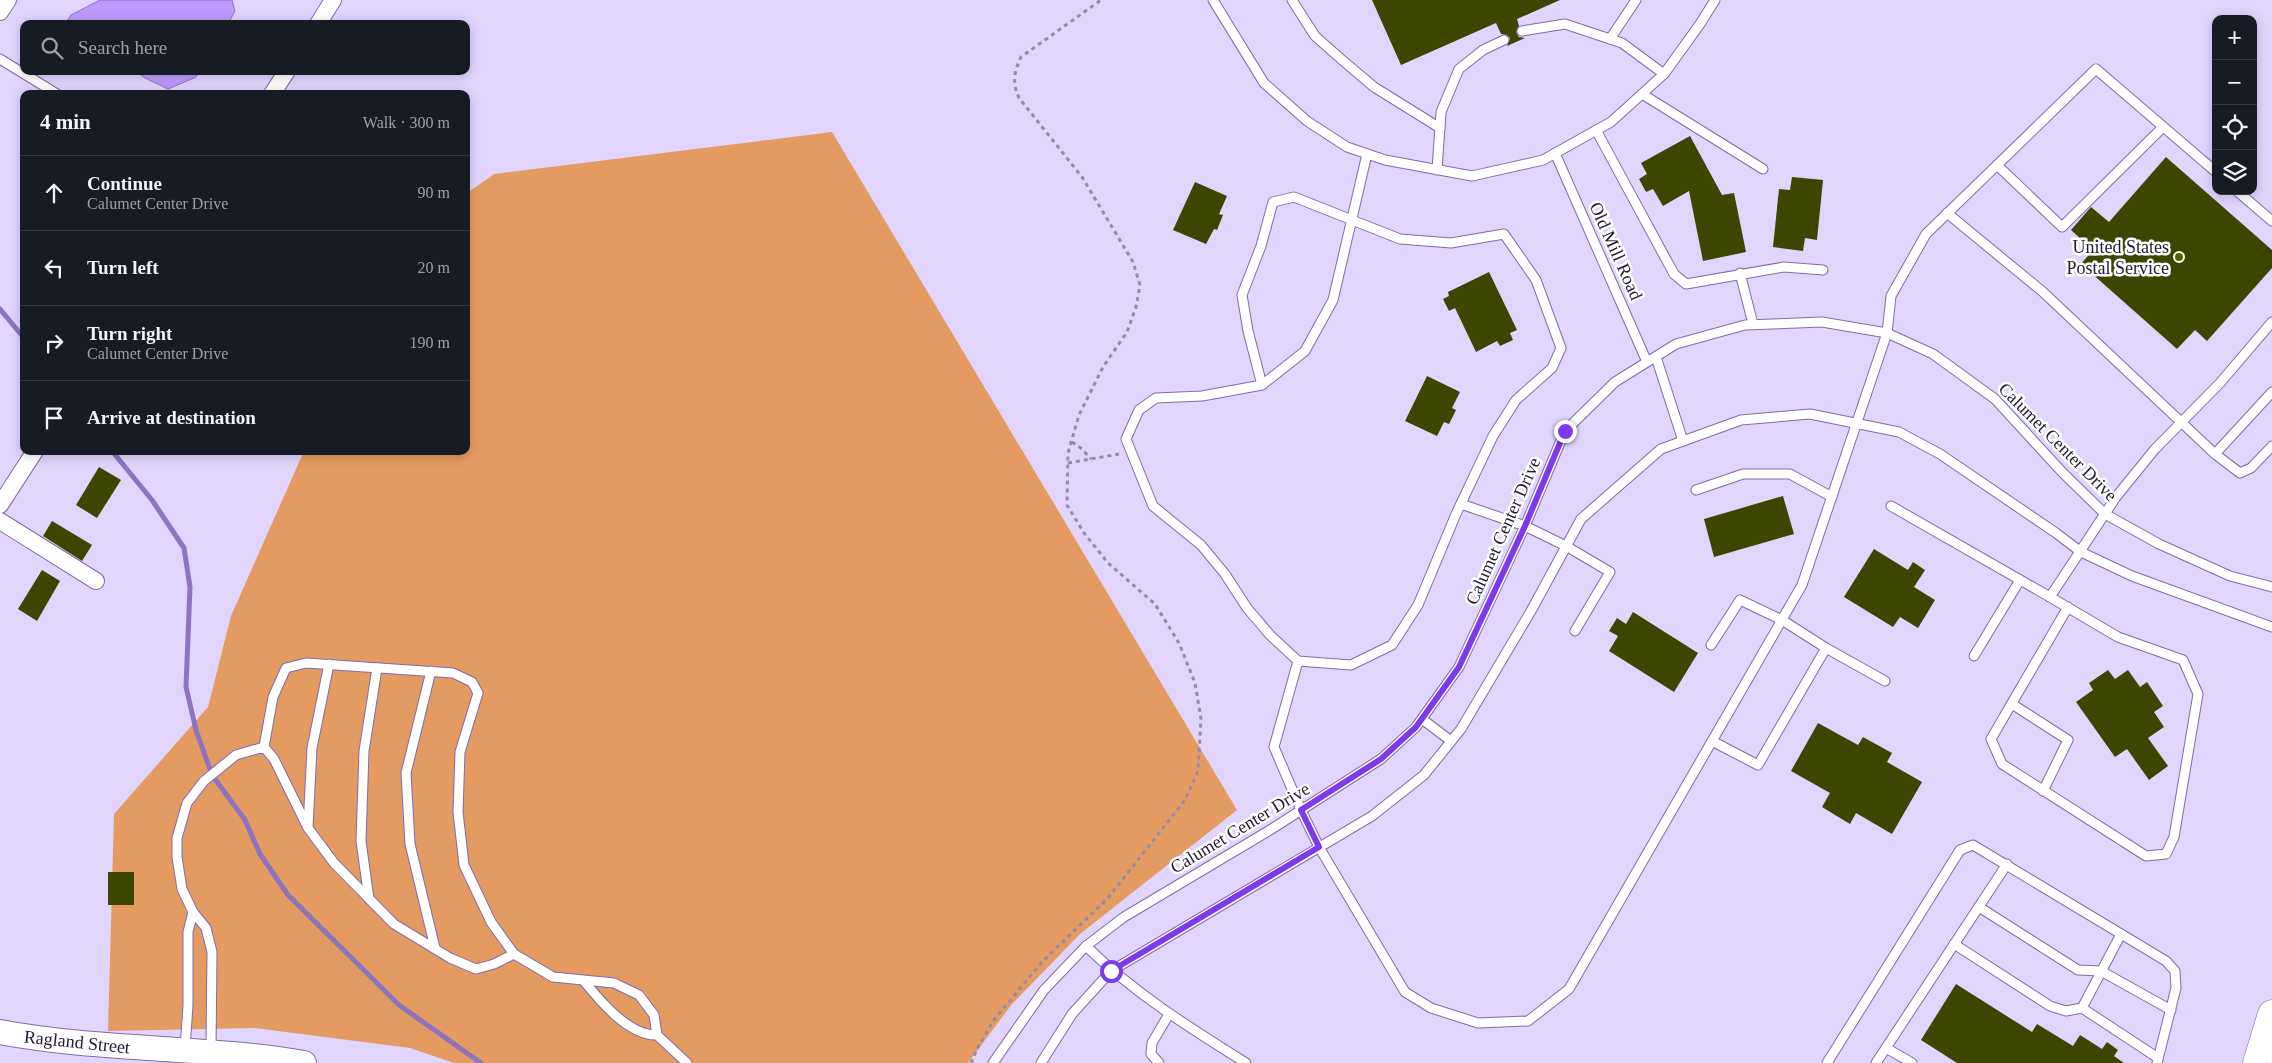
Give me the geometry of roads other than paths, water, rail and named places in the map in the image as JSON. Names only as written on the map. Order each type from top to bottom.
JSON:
[{"type":"highway","points":[[2257,1063],[2272,1014]]},
{"type":"street","points":[[0,12],[8,0]]},
{"type":"street","points":[[321,20],[334,0]]},
{"type":"street","points":[[275,90],[284,75]]},
{"type":"street","points":[[0,504],[32,455]]},
{"type":"street","points":[[0,521],[96,580]]},
{"type":"street","name":"Ragland Street","points":[[0,1032],[45,1040],[184,1052],[257,1055],[304,1063]]},
{"type":"lane","points":[[1213,0],[1264,83],[1306,121],[1348,147],[1385,160],[1472,176],[1543,160],[1611,122],[1664,74],[1715,0]]},
{"type":"lane","points":[[1292,0],[1315,36],[1341,59],[1374,87],[1440,128]]},
{"type":"lane","points":[[1610,39],[1636,0]]},
{"type":"lane","points":[[1522,31],[1565,24],[1622,43],[1664,74]]},
{"type":"lane","points":[[1437,170],[1441,112],[1460,69],[1483,50],[1504,40]]},
{"type":"lane","points":[[0,59],[20,71]]},
{"type":"lane","points":[[1298,661],[1274,747],[1319,847],[1405,992],[1431,1008],[1478,1024],[1528,1021],[1569,988],[1802,585],[1887,333],[1891,296],[1926,234],[2096,69],[2212,169]]},
{"type":"lane","points":[[27,75],[51,90]]},
{"type":"lane","points":[[1642,94],[1763,169]]},
{"type":"lane","points":[[1997,165],[2062,227],[2163,127]]},
{"type":"lane","points":[[1596,130],[1674,274],[1686,284],[1740,273],[1784,267],[1823,270]]},
{"type":"lane","name":"Old Mill Road","points":[[1555,153],[1647,362]]},
{"type":"lane","points":[[1262,385],[1248,332],[1242,295],[1261,246],[1273,202],[1294,197],[1352,218],[1400,239],[1452,243],[1504,234],[1536,280],[1560,348],[1552,368],[1516,400],[1493,436],[1461,504],[1418,605],[1392,645],[1351,665],[1298,661],[1270,635],[1252,615],[1225,574],[1201,545],[1153,506],[1126,439],[1139,410],[1156,398],[1202,396],[1262,385],[1305,351],[1333,300],[1352,218],[1367,154]]},
{"type":"lane","points":[[2242,195],[2272,221]]},
{"type":"lane","points":[[1948,213],[2043,292],[2180,422],[2215,454],[2240,473],[2252,468],[2272,446]]},
{"type":"lane","points":[[1740,273],[1753,324]]},
{"type":"lane","name":"Calumet Center Drive","points":[[993,1063],[1044,990],[1086,946],[1124,918],[1381,759],[1416,727],[1459,667],[1525,526],[1565,431],[1615,382],[1676,344],[1753,324],[1822,322],[1887,333],[1933,354],[1995,399],[2062,472],[2105,514],[2158,544],[2230,576],[2272,587]]},
{"type":"lane","points":[[2050,597],[2105,514],[2155,449],[2220,382],[2272,322]]},
{"type":"lane","points":[[1656,357],[1683,441]]},
{"type":"lane","points":[[2215,454],[2272,392]]},
{"type":"lane","points":[[1041,1063],[1072,1014],[1111,971],[1372,816],[1424,775],[1461,729],[1581,519],[1661,449],[1741,420],[1810,414],[1900,432],[1940,454],[2081,552],[2132,576],[2272,628]]},
{"type":"lane","points":[[1696,490],[1743,474],[1790,474],[1832,497]]},
{"type":"lane","points":[[1461,504],[1525,526],[1566,546],[1610,572],[1575,631]]},
{"type":"lane","points":[[1891,506],[2068,607],[2118,637],[2183,660],[2198,694],[2174,837],[2166,854],[2146,856],[2043,791],[2002,764],[1991,739],[2068,607]]},
{"type":"lane","points":[[1974,656],[2020,580]]},
{"type":"lane","points":[[1710,645],[1740,600],[1782,620],[1885,682]]},
{"type":"lane","points":[[1712,741],[1758,765],[1826,648]]},
{"type":"lane","points":[[264,747],[273,697],[286,668],[306,663],[430,671],[453,673],[472,682],[478,693],[460,752],[458,812],[464,865],[491,922],[514,954],[553,977],[614,982],[639,995],[654,1015],[657,1035],[687,1063]]},
{"type":"lane","points":[[308,828],[312,748],[330,664]]},
{"type":"lane","points":[[369,900],[361,841],[364,751],[377,668]]},
{"type":"lane","points":[[430,671],[406,773],[410,844],[435,948]]},
{"type":"lane","points":[[2012,704],[2068,740],[2043,791]]},
{"type":"lane","points":[[1422,719],[1450,742]]},
{"type":"lane","points":[[264,747],[274,759],[308,828],[334,863],[394,924],[476,969],[494,964],[514,954]]},
{"type":"lane","points":[[211,1053],[212,952],[206,928],[193,912],[182,889],[177,857],[177,838],[187,803],[204,780],[236,755],[264,747]]},
{"type":"lane","points":[[1827,1063],[1960,850],[1973,845],[2166,961],[2175,971],[2176,988],[2157,1060],[2082,1008],[2066,1011],[2050,1006],[1954,944]]},
{"type":"lane","points":[[1876,1063],[2007,864]]},
{"type":"lane","points":[[1979,908],[2078,970],[2101,971],[2171,1010]]},
{"type":"lane","points":[[184,1052],[188,1005],[188,932],[193,912]]},
{"type":"lane","points":[[2082,1008],[2121,934]]},
{"type":"lane","points":[[1086,946],[1111,971],[1169,1014],[1246,1063]]},
{"type":"lane","points":[[584,981],[600,1001],[634,1029],[648,1035],[657,1035]]},
{"type":"lane","points":[[1159,1063],[1151,1054],[1152,1043],[1169,1014]]},
{"type":"lane","points":[[1886,1048],[1912,1063]]},
{"type":"waterway","points":[[0,309],[20,333]]},
{"type":"waterway","points":[[115,455],[152,500],[184,548],[190,587],[186,687],[196,730],[212,775],[245,820],[260,854],[288,895],[399,1005],[481,1063]]},
{"type":"place","name":"United States Postal Service","points":[[2179,257]]}]
